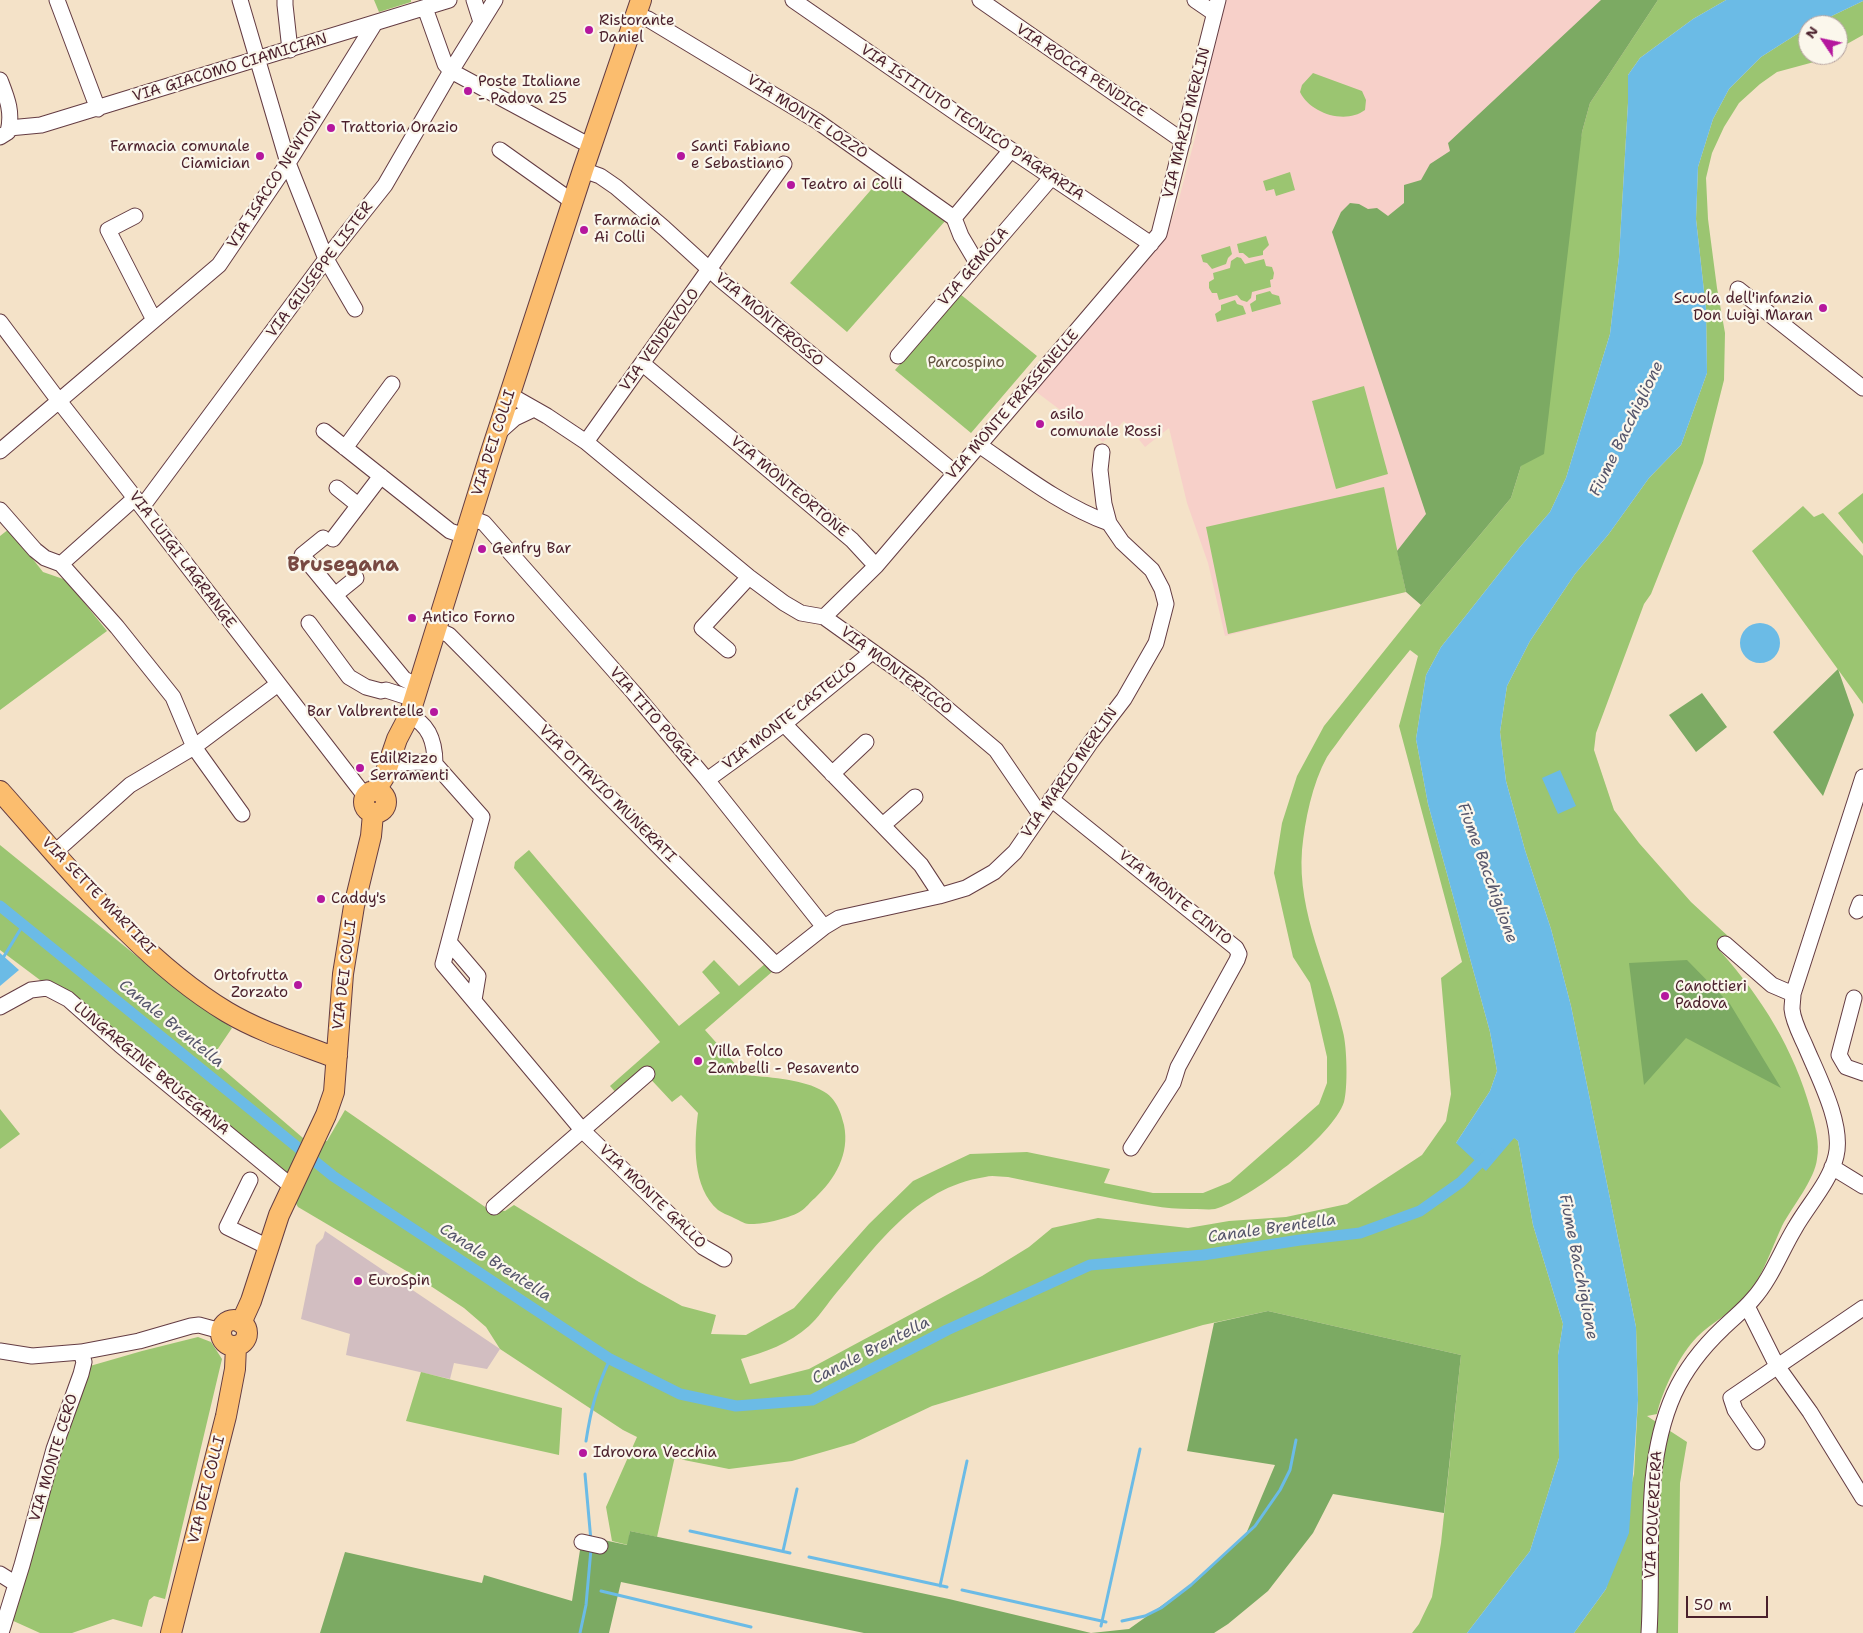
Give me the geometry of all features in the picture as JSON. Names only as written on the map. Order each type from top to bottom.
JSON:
[{"type":"main road","name":"VIA DEI COLLI","points":[[171,1633],[226,1416],[236,1369],[236,1346],[246,1336],[245,1328],[241,1323],[251,1301],[279,1215],[317,1136],[334,1092],[343,974],[354,906],[371,836],[375,800],[412,705],[497,434],[583,170],[639,7]]},
{"type":"main road","name":"VIA DEI COLLI","points":[[375,800],[398,763],[405,741],[412,705]]},
{"type":"main road","name":"VIA SETTE MARTIRI","points":[[0,791],[114,918],[153,955],[209,1000],[228,1013],[259,1028],[328,1056],[337,1056]]},
{"type":"main road","points":[[236,1346],[224,1342],[221,1337],[221,1330],[229,1322],[241,1323]]},
{"type":"street","points":[[57,0],[98,109]]},
{"type":"street","points":[[290,50],[285,3],[300,0]]},
{"type":"street","points":[[474,0],[481,22]]},
{"type":"street","name":"VIA GIUSEPPE LISTER","points":[[61,564],[138,502],[326,258],[385,185],[451,71],[495,0]]},
{"type":"street","name":"VIA ISTITUTO TECNICO D'AGRARIA","points":[[793,0],[1051,178],[1151,244]]},
{"type":"street","name":"VIA ROCCA PENDICE","points":[[980,0],[1183,141]]},
{"type":"street","points":[[1194,0],[1216,6]]},
{"type":"street","points":[[241,1],[288,163],[326,258],[355,309]]},
{"type":"street","name":"VIA GIACOMO CIAMICIAN","points":[[3,129],[41,125],[98,109],[375,23],[422,5],[443,1]]},
{"type":"street","points":[[422,5],[444,64],[451,71],[580,141],[592,145]]},
{"type":"street","name":"VIA MARIO MERLIN","points":[[1151,244],[1159,234],[1216,6]]},
{"type":"street","name":"VIA MONTE LOZZO","points":[[639,7],[648,19],[817,121],[954,218]]},
{"type":"street","name":"VIA ISACCO NEWTON","points":[[0,451],[219,265],[288,163],[375,23]]},
{"type":"street","points":[[0,80],[11,110],[3,129]]},
{"type":"street","points":[[500,150],[573,202]]},
{"type":"street","points":[[977,263],[961,236],[954,218],[1011,150]]},
{"type":"street","name":"VIA VENDEVOLO","points":[[586,442],[784,164]]},
{"type":"street","name":"VIA MONTEROSSO","points":[[583,170],[600,176],[616,188],[710,270],[954,472]]},
{"type":"street","name":"VIA GEMOLA","points":[[898,356],[1051,178]]},
{"type":"street","points":[[134,216],[108,230],[154,320]]},
{"type":"street","name":"VIA MONTE FRASSENELLE","points":[[876,566],[954,472],[1151,244]]},
{"type":"street","points":[[1738,289],[1863,388]]},
{"type":"street","name":"VIA LUIGI LAGRANGE","points":[[0,322],[278,684],[375,800]]},
{"type":"street","name":"VIA MONTEORTONE","points":[[643,364],[852,540],[876,566]]},
{"type":"street","points":[[346,448],[392,384]]},
{"type":"street","name":"VIA MONTERICCO","points":[[510,396],[586,442],[749,577],[801,613],[824,617],[920,685],[996,750],[1041,814]]},
{"type":"street","points":[[497,434],[515,418],[534,409]]},
{"type":"street","name":"VIA TITO POGGI","points":[[324,431],[450,530],[484,523],[634,693],[707,780],[824,927]]},
{"type":"street","points":[[979,445],[1047,490],[1092,517],[1108,523]]},
{"type":"street","name":"VIA MARIO MERLIN","points":[[774,964],[776,965],[824,927],[839,918],[939,896],[966,888],[994,872],[1015,852],[1124,699],[1156,644],[1166,604],[1162,589],[1152,570],[1122,542],[1108,523],[1100,470],[1102,452]]},
{"type":"street","points":[[381,476],[328,539],[302,555],[404,679],[419,720],[428,730],[434,742],[435,764],[398,763]]},
{"type":"street","points":[[337,488],[358,505]]},
{"type":"street","points":[[0,510],[35,550],[45,558],[61,564],[117,627],[173,697],[194,747],[242,814]]},
{"type":"street","points":[[824,617],[876,566]]},
{"type":"street","points":[[728,650],[702,628],[749,577]]},
{"type":"street","points":[[335,595],[356,578]]},
{"type":"street","points":[[309,623],[349,678],[366,687],[381,691],[386,690],[412,705]]},
{"type":"street","name":"VIA OTTAVIO MUNERATI","points":[[436,629],[449,635],[774,964]]},
{"type":"street","name":"VIA MONTE CASTELLO","points":[[707,780],[784,724],[872,652]]},
{"type":"street","points":[[55,852],[130,785],[194,747],[278,684]]},
{"type":"street","points":[[784,724],[921,865],[938,891],[939,896]]},
{"type":"street","points":[[832,774],[866,742]]},
{"type":"street","name":"VIA MONTE GALLO","points":[[435,764],[482,817],[444,964],[583,1131],[702,1247],[724,1259]]},
{"type":"street","name":"VIA POLVERIERA","points":[[1649,1633],[1652,1494],[1658,1443],[1665,1417],[1675,1393],[1702,1350],[1760,1291],[1795,1228],[1824,1182],[1836,1156],[1835,1126],[1822,1087],[1797,1028],[1792,1010],[1793,994],[1863,777]]},
{"type":"street","points":[[883,825],[915,798]]},
{"type":"street","name":"VIA MONTE CINTO","points":[[1051,799],[1236,948],[1239,954],[1178,1067],[1173,1083],[1131,1148]]},
{"type":"street","points":[[1725,944],[1772,985],[1793,994]]},
{"type":"street","name":"LUNGARGINE BRUSEGANA","points":[[0,1007],[30,990],[47,988],[68,999],[285,1181],[294,1182]]},
{"type":"street","points":[[1854,998],[1839,1055],[1846,1067],[1863,1072]]},
{"type":"street","points":[[494,1207],[647,1074]]},
{"type":"street","points":[[1832,1167],[1863,1186]]},
{"type":"street","points":[[250,1180],[226,1227],[268,1247]]},
{"type":"street","points":[[1747,1306],[1777,1366],[1810,1412],[1863,1498]]},
{"type":"street","points":[[1758,1442],[1735,1410],[1731,1398],[1863,1308]]},
{"type":"street","points":[[0,1351],[32,1356],[81,1352],[139,1341],[191,1326],[199,1325],[221,1330]]},
{"type":"street","name":"VIA MONTE CERO","points":[[1,1633],[54,1449],[81,1374],[84,1362],[81,1352]]},
{"type":"street","points":[[582,1542],[600,1546]]},
{"type":"street","points":[[0,1574],[16,1584]]},
{"type":"shaded area","points":[[1224,0],[1644,0],[1506,434],[1421,605],[1406,592],[1225,636],[1208,563],[1187,503],[1169,428],[1145,447],[1124,421],[1103,442],[1035,391],[1154,253],[1168,231],[1179,199],[1197,130],[1200,101]]},
{"type":"shaded area","points":[[325,1231],[500,1349],[487,1369],[454,1363],[450,1379],[346,1355],[350,1334],[301,1319],[316,1245],[323,1238]]},
{"type":"green space","points":[[374,0],[411,0],[411,2],[379,12]]},
{"type":"green space","points":[[1601,0],[1658,0],[1590,103],[1582,132],[1544,454],[1521,466],[1511,498],[1421,605],[1406,592],[1397,551],[1426,514],[1332,232],[1341,212],[1350,203],[1359,204],[1368,209],[1377,208],[1388,216],[1404,203],[1404,185],[1421,180],[1430,164],[1450,151],[1448,143]]},
{"type":"green space","points":[[1658,0],[1726,0],[1693,19],[1640,58],[1628,75],[1619,257],[1610,334],[1566,478],[1550,512],[1441,647],[1426,675],[1416,739],[1428,804],[1490,1032],[1497,1071],[1490,1091],[1456,1143],[1515,1138],[1518,1141],[1533,1225],[1563,1324],[1558,1355],[1559,1458],[1530,1551],[1467,1633],[1412,1633],[1419,1624],[1432,1597],[1441,1543],[1461,1355],[1268,1311],[1203,1325],[932,1406],[854,1443],[792,1461],[729,1469],[684,1460],[675,1456],[657,1537],[630,1531],[628,1545],[612,1541],[606,1507],[637,1437],[623,1430],[500,1349],[486,1327],[464,1308],[420,1279],[298,1207],[288,1190],[48,986],[0,950],[0,845],[144,962],[232,1028],[211,1059],[310,1144],[327,1141],[345,1110],[488,1209],[505,1211],[514,1205],[639,1282],[682,1306],[716,1315],[711,1334],[746,1335],[794,1308],[869,1224],[913,1181],[970,1154],[1027,1152],[1110,1169],[1104,1183],[1153,1193],[1203,1193],[1230,1182],[1319,1104],[1327,1083],[1327,1057],[1310,983],[1293,957],[1274,873],[1282,823],[1297,776],[1324,726],[1421,605],[1511,498],[1521,466],[1582,132],[1590,103]],"holes":[[[1410,650],[1418,656],[1399,726],[1462,962],[1441,978],[1451,1094],[1446,1121],[1422,1155],[1347,1204],[1286,1217],[1229,1221],[1188,1228],[1098,1218],[1052,1228],[1029,1247],[982,1276],[809,1369],[750,1384],[741,1359],[776,1347],[793,1338],[809,1326],[898,1222],[937,1193],[960,1183],[993,1176],[1008,1177],[1176,1209],[1215,1209],[1230,1203],[1268,1180],[1288,1165],[1324,1132],[1337,1116],[1344,1102],[1346,1057],[1343,1032],[1337,1009],[1315,942],[1304,897],[1302,850],[1307,815],[1313,790],[1329,754]]]},
{"type":"green space","points":[[1863,1],[1863,35],[1848,43],[1848,15],[1834,15]]},
{"type":"green space","name":"Canottieri Padova","points":[[1798,33],[1798,65],[1803,65],[1777,72],[1739,103],[1724,127],[1712,153],[1706,178],[1708,219],[1725,333],[1724,380],[1703,463],[1651,594],[1644,604],[1596,733],[1594,750],[1614,810],[1639,843],[1691,902],[1730,938],[1720,951],[1763,1006],[1796,1066],[1811,1111],[1818,1153],[1812,1175],[1782,1226],[1763,1269],[1749,1294],[1691,1344],[1672,1373],[1657,1414],[1647,1416],[1687,1442],[1680,1483],[1678,1633],[1574,1633],[1606,1589],[1634,1474],[1638,1400],[1636,1327],[1571,1006],[1551,929],[1525,850],[1506,781],[1500,732],[1507,686],[1530,641],[1575,574],[1608,535],[1649,478],[1681,445],[1707,373],[1706,309],[1696,219],[1698,167],[1713,119],[1729,89],[1761,57]]},
{"type":"green space","points":[[1313,73],[1362,91],[1366,100],[1365,110],[1348,116],[1338,116],[1329,115],[1312,106],[1300,92],[1302,85]]},
{"type":"green space","points":[[1290,172],[1295,190],[1276,196],[1274,189],[1266,191],[1263,181]]},
{"type":"green space","points":[[883,176],[946,220],[847,332],[790,283]]},
{"type":"green space","points":[[1266,236],[1269,245],[1263,251],[1263,255],[1249,258],[1243,253],[1239,253],[1237,244]]},
{"type":"green space","points":[[1230,246],[1232,254],[1226,264],[1212,269],[1207,263],[1203,262],[1201,255]]},
{"type":"green space","points":[[1237,257],[1241,258],[1245,264],[1264,259],[1266,266],[1272,267],[1274,273],[1273,279],[1270,280],[1271,287],[1252,292],[1251,298],[1247,302],[1241,300],[1237,295],[1219,300],[1217,293],[1212,293],[1209,288],[1209,282],[1214,279],[1213,273],[1230,268],[1231,261]]},
{"type":"green space","points":[[1270,291],[1272,294],[1279,296],[1281,304],[1252,312],[1250,304],[1256,300],[1256,295]]},
{"type":"green space","name":"Parcospino","points":[[960,294],[1037,356],[971,433],[895,370]]},
{"type":"green space","points":[[1235,300],[1237,304],[1243,306],[1246,314],[1217,322],[1215,314],[1221,310],[1221,305]]},
{"type":"green space","points":[[1364,386],[1388,474],[1336,489],[1312,401]]},
{"type":"green space","points":[[1384,487],[1406,592],[1228,634],[1206,527]]},
{"type":"green space","points":[[1863,493],[1863,544],[1838,513]]},
{"type":"green space","points":[[1803,506],[1814,517],[1823,513],[1863,556],[1863,704],[1752,551]]},
{"type":"green space","points":[[9,529],[43,572],[66,580],[107,631],[0,710],[0,536]]},
{"type":"green space","points":[[1838,669],[1854,715],[1823,796],[1773,732]]},
{"type":"green space","points":[[1702,693],[1727,727],[1696,752],[1669,715]]},
{"type":"green space","points":[[529,850],[679,1026],[720,993],[702,972],[714,960],[739,986],[766,963],[773,971],[705,1030],[745,1075],[802,1083],[825,1092],[836,1104],[844,1125],[845,1146],[843,1156],[829,1183],[803,1210],[796,1214],[768,1222],[749,1224],[718,1210],[703,1190],[699,1177],[696,1151],[698,1113],[681,1095],[672,1102],[644,1072],[618,1095],[610,1086],[660,1042],[514,868],[515,862]]},
{"type":"green space","points":[[1687,960],[1730,1004],[1781,1088],[1686,1038],[1644,1085],[1629,963]]},
{"type":"green space","points":[[0,1109],[20,1134],[0,1149]]},
{"type":"green space","points":[[1268,1311],[1461,1355],[1444,1513],[1333,1494],[1313,1533],[1268,1591],[1214,1633],[1091,1633],[1129,1629],[1199,1579],[1246,1534],[1275,1465],[1187,1451],[1214,1323]]},
{"type":"green space","points":[[198,1337],[211,1342],[222,1359],[165,1599],[154,1596],[149,1600],[142,1627],[113,1619],[72,1633],[40,1633],[9,1619],[65,1431],[90,1366]]},
{"type":"green space","points":[[421,1372],[562,1408],[559,1455],[406,1421]]},
{"type":"green space","points":[[630,1531],[949,1599],[1091,1633],[864,1633],[621,1582],[609,1633],[320,1633],[345,1552],[482,1583],[484,1575],[572,1601],[580,1550],[580,1535],[627,1545]]},
{"type":"water","name":"Fiume Bacchiglione","points":[[1726,0],[1863,0],[1834,15],[1798,15],[1798,33],[1761,57],[1729,89],[1713,119],[1698,167],[1696,219],[1706,309],[1707,373],[1681,445],[1649,478],[1608,535],[1575,574],[1530,641],[1507,686],[1500,732],[1506,781],[1525,850],[1551,929],[1571,1006],[1636,1327],[1638,1400],[1629,1533],[1606,1589],[1574,1633],[1467,1633],[1530,1551],[1559,1458],[1558,1355],[1563,1324],[1533,1225],[1518,1141],[1514,1138],[1486,1171],[1456,1143],[1490,1091],[1497,1071],[1490,1032],[1428,804],[1416,739],[1426,675],[1441,647],[1550,512],[1566,478],[1610,334],[1619,257],[1628,75],[1640,58],[1693,19]]},
{"type":"water","points":[[1764,623],[1771,626],[1777,632],[1780,643],[1779,651],[1771,660],[1764,663],[1756,663],[1749,660],[1741,651],[1740,639],[1743,632],[1752,624]]},
{"type":"water","points":[[1560,770],[1576,806],[1558,814],[1542,778]]},
{"type":"water","points":[[0,953],[19,970],[0,986]]},
{"type":"waterway","name":"Canale Brentella","points":[[0,906],[333,1176],[610,1359],[680,1394],[736,1406],[812,1400],[947,1330],[1090,1265],[1203,1255],[1360,1233],[1420,1211],[1461,1182],[1489,1153]]},
{"type":"waterway","points":[[0,963],[23,925]]},
{"type":"waterway","points":[[586,1441],[595,1399],[610,1359]]},
{"type":"waterway","points":[[1122,1621],[1145,1616],[1161,1608],[1191,1585],[1255,1526],[1280,1490],[1290,1470],[1296,1440]]},
{"type":"waterway","points":[[1101,1626],[1140,1449]]},
{"type":"waterway","points":[[940,1586],[967,1461]]},
{"type":"waterway","points":[[585,1474],[591,1541]]},
{"type":"waterway","points":[[783,1551],[797,1489]]},
{"type":"waterway","points":[[690,1531],[790,1553]]},
{"type":"waterway","points":[[580,1633],[586,1605],[591,1549]]},
{"type":"waterway","points":[[809,1557],[947,1587]]},
{"type":"waterway","points":[[962,1590],[1106,1622]]},
{"type":"waterway","points":[[601,1591],[751,1627]]},
{"type":"place","name":"Ristorante Daniel","points":[[589,30]]},
{"type":"place","name":"Poste Italiane - Padova 25","points":[[468,91]]},
{"type":"place","name":"Trattoria Orazio","points":[[331,128]]},
{"type":"place","name":"Farmacia comunale Ciamician","points":[[260,156]]},
{"type":"place","name":"Santi Fabiano e Sebastiano","points":[[681,156]]},
{"type":"place","name":"Teatro ai Colli","points":[[791,185]]},
{"type":"place","name":"Farmacia Ai Colli","points":[[584,230]]},
{"type":"place","name":"Scuola dell'infanzia Don Luigi Maran","points":[[1823,308]]},
{"type":"place","name":"asilo comunale Rossi","points":[[1040,424]]},
{"type":"place","name":"Genfry Bar","points":[[482,549]]},
{"type":"place","name":"Antico Forno","points":[[412,618]]},
{"type":"place","name":"Bar Valbrentelle","points":[[434,712]]},
{"type":"place","name":"EdilRizzo Serramenti","points":[[360,768]]},
{"type":"place","name":"Caddy's","points":[[321,899]]},
{"type":"place","name":"Ortofrutta Zorzato","points":[[298,985]]},
{"type":"place","name":"Canottieri Padova","points":[[1665,996]]},
{"type":"place","name":"Villa Folco Zambelli - Pesavento","points":[[698,1061]]},
{"type":"place","name":"EuroSpin","points":[[358,1281]]},
{"type":"place","name":"Idrovora Vecchia","points":[[583,1453]]},
{"type":"district","name":"Brusegana","points":[[343,566]]}]
